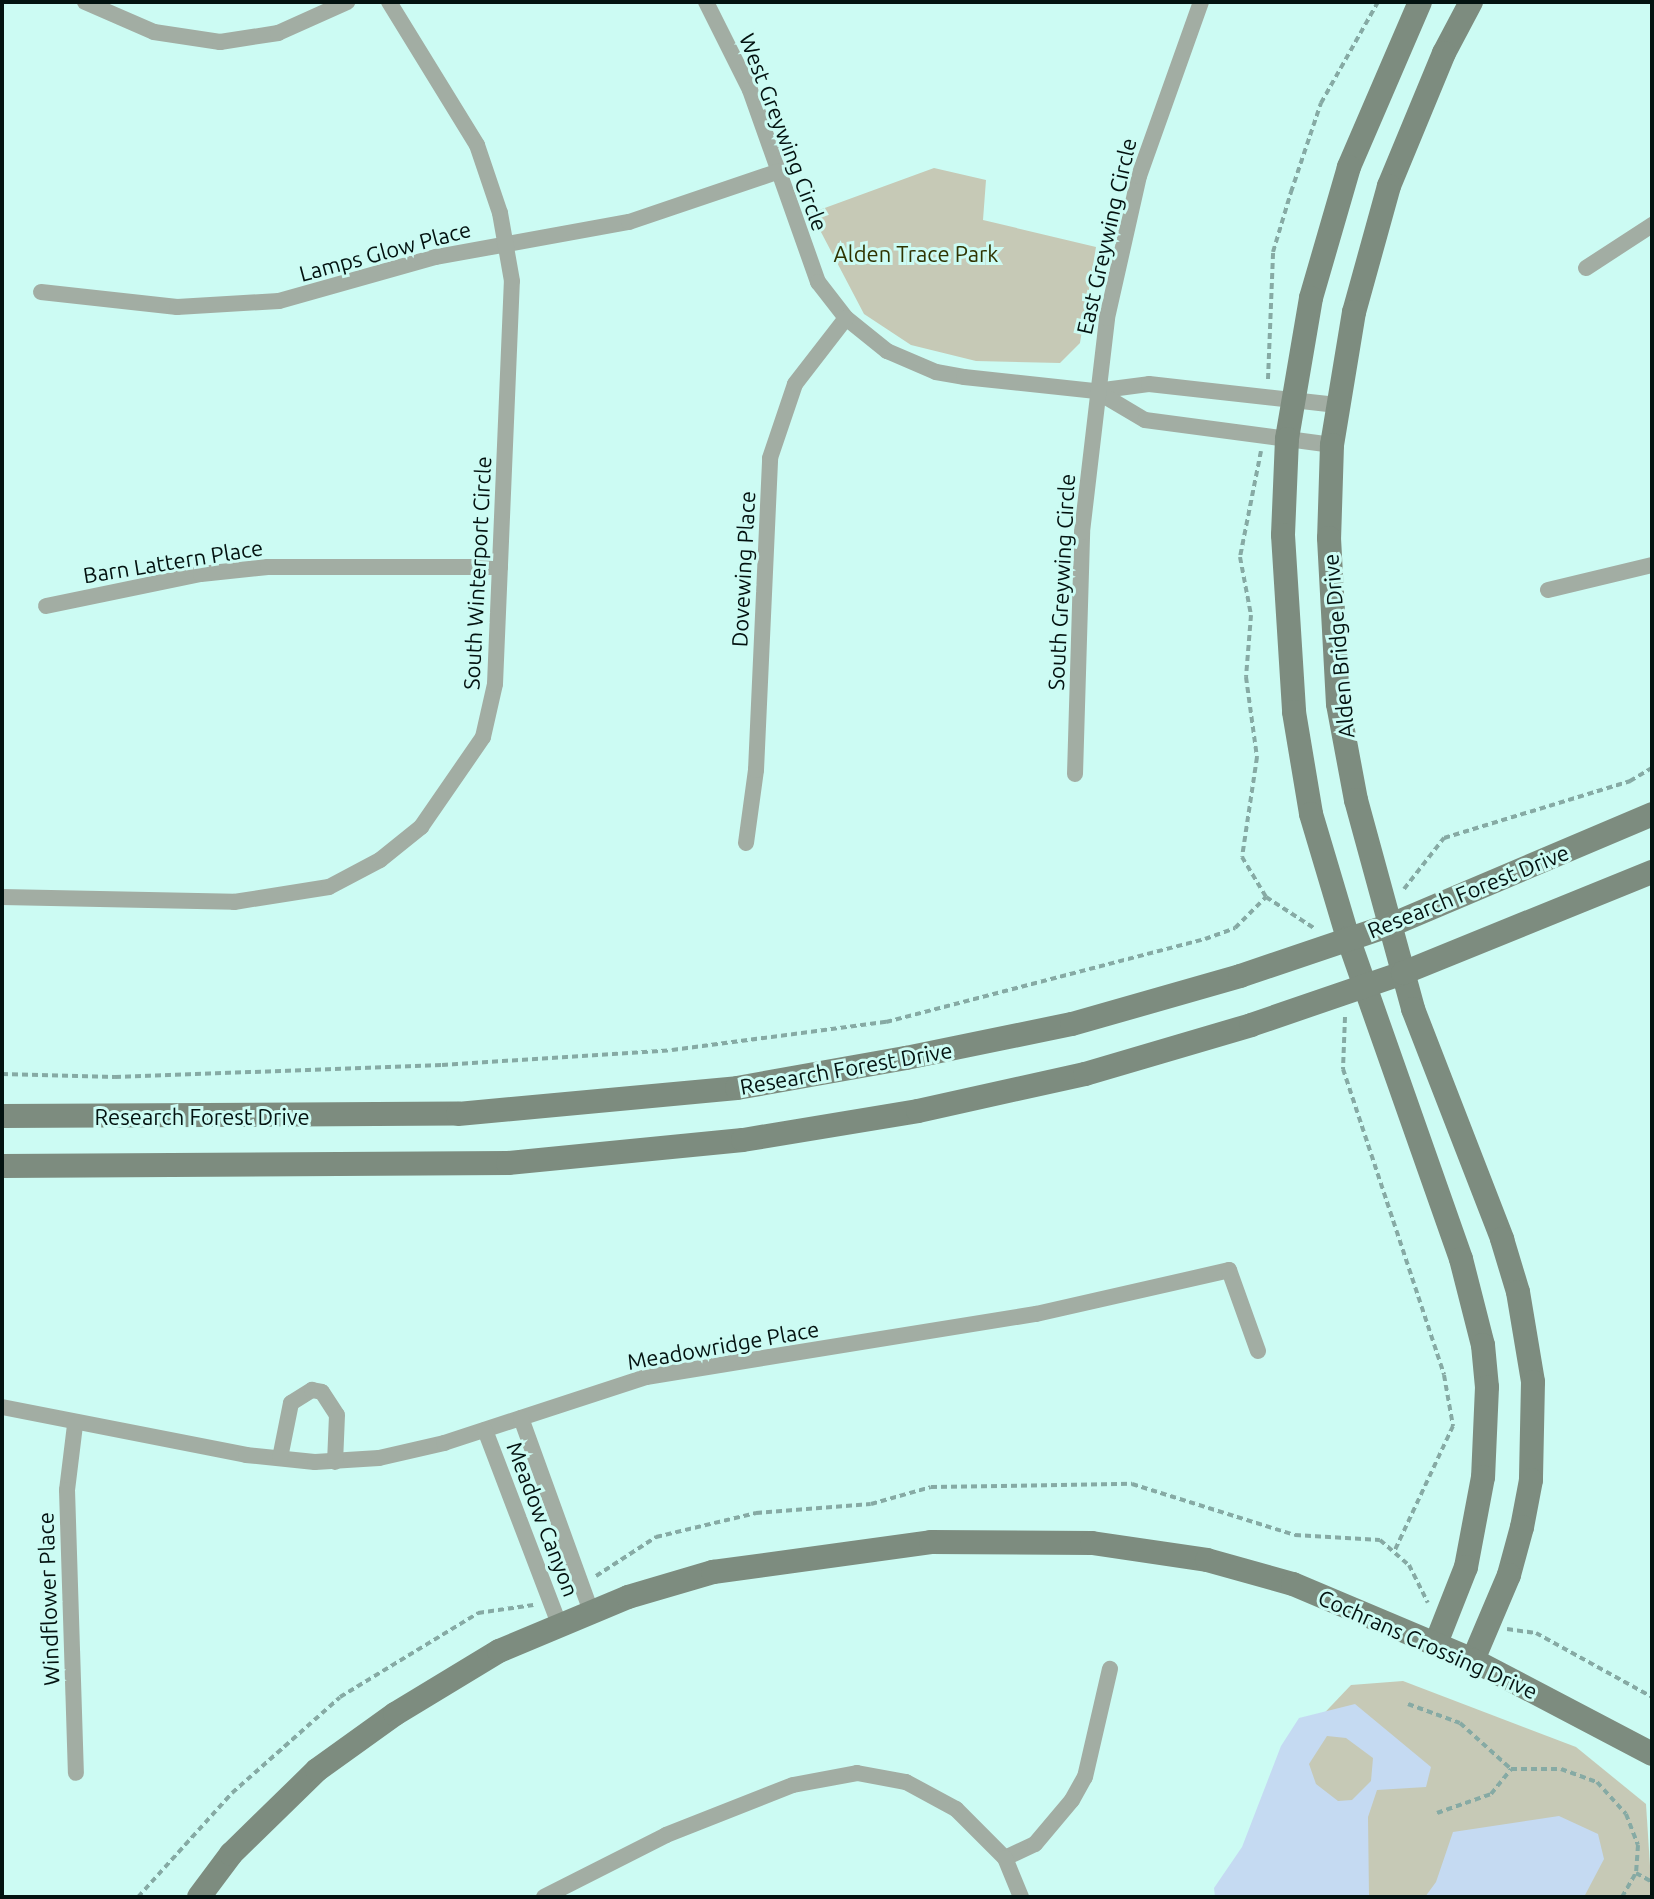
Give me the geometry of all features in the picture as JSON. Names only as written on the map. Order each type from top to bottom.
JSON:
[{"type":"street","points":[[85,2],[154,32],[220,42],[278,33],[347,2]]},
{"type":"street","name":"South Winterport Circle","points":[[2,897],[272,899],[329,887],[380,860],[440,805],[483,737],[495,684],[512,318],[506,245],[477,145],[389,2]]},
{"type":"street","name":"West Greywing Circle","points":[[706,2],[750,90],[818,282],[846,318]]},
{"type":"street","name":"East Greywing Circle","points":[[1096,391],[1139,176],[1201,2]]},
{"type":"street","points":[[1420,2],[1349,167],[1311,298],[1287,439],[1283,535],[1294,712],[1311,814],[1345,929],[1461,1259],[1483,1345],[1487,1387],[1483,1477],[1466,1567],[1436,1643]]},
{"type":"street","name":"Alden Bridge Drive","points":[[1471,2],[1444,53],[1389,186],[1354,312],[1332,445],[1330,614],[1338,704],[1356,800],[1403,973],[1502,1239],[1518,1292],[1533,1382],[1529,1492],[1509,1575],[1473,1660]]},
{"type":"street","name":"Lamps Glow Place","points":[[41,292],[177,307],[251,305],[316,294],[436,257],[629,222],[780,171]]},
{"type":"street","points":[[1586,268],[1652,225]]},
{"type":"street","points":[[846,318],[887,351],[936,372],[1096,391],[1149,384],[1337,405]]},
{"type":"street","name":"Dovewing Place","points":[[746,843],[756,770],[770,458],[795,384],[846,318]]},
{"type":"street","points":[[1096,391],[1145,420],[1332,445]]},
{"type":"street","name":"South Greywing Circle","points":[[1075,774],[1082,532],[1096,391]]},
{"type":"street","points":[[1548,590],[1652,565]]},
{"type":"street","name":"Barn Lattern Place","points":[[46,606],[201,574],[268,567],[500,567]]},
{"type":"street","name":"Research Forest Drive","points":[[2,1116],[443,1115],[737,1088],[1072,1024],[1240,976],[1345,929],[1391,925],[1652,814]]},
{"type":"street","points":[[2,1166],[454,1166],[743,1140],[918,1111],[1085,1074],[1251,1025],[1403,973],[1652,872]]},
{"type":"street","name":"Meadowridge Place","points":[[2,1407],[75,1425],[280,1458],[335,1462],[379,1458],[485,1430],[646,1377],[1036,1314],[1229,1270],[1258,1351]]},
{"type":"street","points":[[280,1458],[291,1403],[312,1390],[322,1392],[337,1415],[335,1462]]},
{"type":"street","name":"Meadow Canyon","points":[[521,1418],[591,1611]]},
{"type":"street","name":"Windflower Place","points":[[75,1425],[67,1490],[76,1773]]},
{"type":"street","name":"Meadow Canyon","points":[[485,1430],[559,1624]]},
{"type":"street","name":"Cochrans Crossing Drive","points":[[199,1897],[231,1854],[317,1770],[486,1659],[591,1611],[713,1572],[838,1552],[931,1542],[1092,1543],[1207,1560],[1293,1584],[1473,1660],[1652,1754]]},
{"type":"street","points":[[1005,1858],[1035,1844],[1072,1800],[1092,1753],[1110,1669]]},
{"type":"street","points":[[544,1897],[666,1835],[793,1785],[857,1773],[935,1794],[975,1825],[1005,1858],[1021,1897]]},
{"type":"path","points":[[1384,900],[1405,888],[1444,838],[1630,781],[1652,768]]},
{"type":"path","points":[[2,1074],[115,1077],[442,1065],[672,1050],[886,1022],[1205,939],[1235,928],[1266,897]]},
{"type":"path","points":[[1307,922],[1345,929]]},
{"type":"path","points":[[581,1583],[656,1537],[756,1513],[871,1504],[931,1487],[1132,1484],[1295,1535],[1380,1540],[1409,1565],[1427,1603],[1448,1613]]},
{"type":"path","points":[[138,1897],[232,1793],[340,1697],[478,1613],[549,1599]]},
{"type":"path","points":[[1487,1627],[1536,1633],[1652,1697]]},
{"type":"path","points":[[1408,1704],[1460,1723],[1511,1769],[1561,1769],[1597,1782],[1626,1814],[1638,1845],[1636,1873],[1622,1897]]},
{"type":"path","points":[[1437,1813],[1491,1794],[1511,1769]]},
{"type":"path","points":[[1636,1873],[1652,1882]]},
{"type":"green space","name":"Alden Trace Park","points":[[934,168],[986,180],[983,220],[1096,247],[1080,343],[1060,363],[976,361],[911,345],[864,314],[811,213]]},
{"type":"green space","points":[[1403,1681],[1576,1747],[1646,1804],[1652,1897],[1331,1897],[1297,1771],[1312,1726],[1351,1685]]},
{"type":"water","points":[[1355,1704],[1431,1767],[1426,1787],[1377,1790],[1368,1817],[1369,1896],[1374,1897],[1215,1897],[1214,1888],[1242,1847],[1281,1746],[1299,1718]],"holes":[[[1327,1736],[1346,1738],[1373,1758],[1371,1781],[1352,1800],[1338,1801],[1316,1784],[1309,1764]]]},
{"type":"water","points":[[1559,1816],[1598,1834],[1604,1859],[1584,1897],[1425,1897],[1436,1882],[1453,1832]]}]
